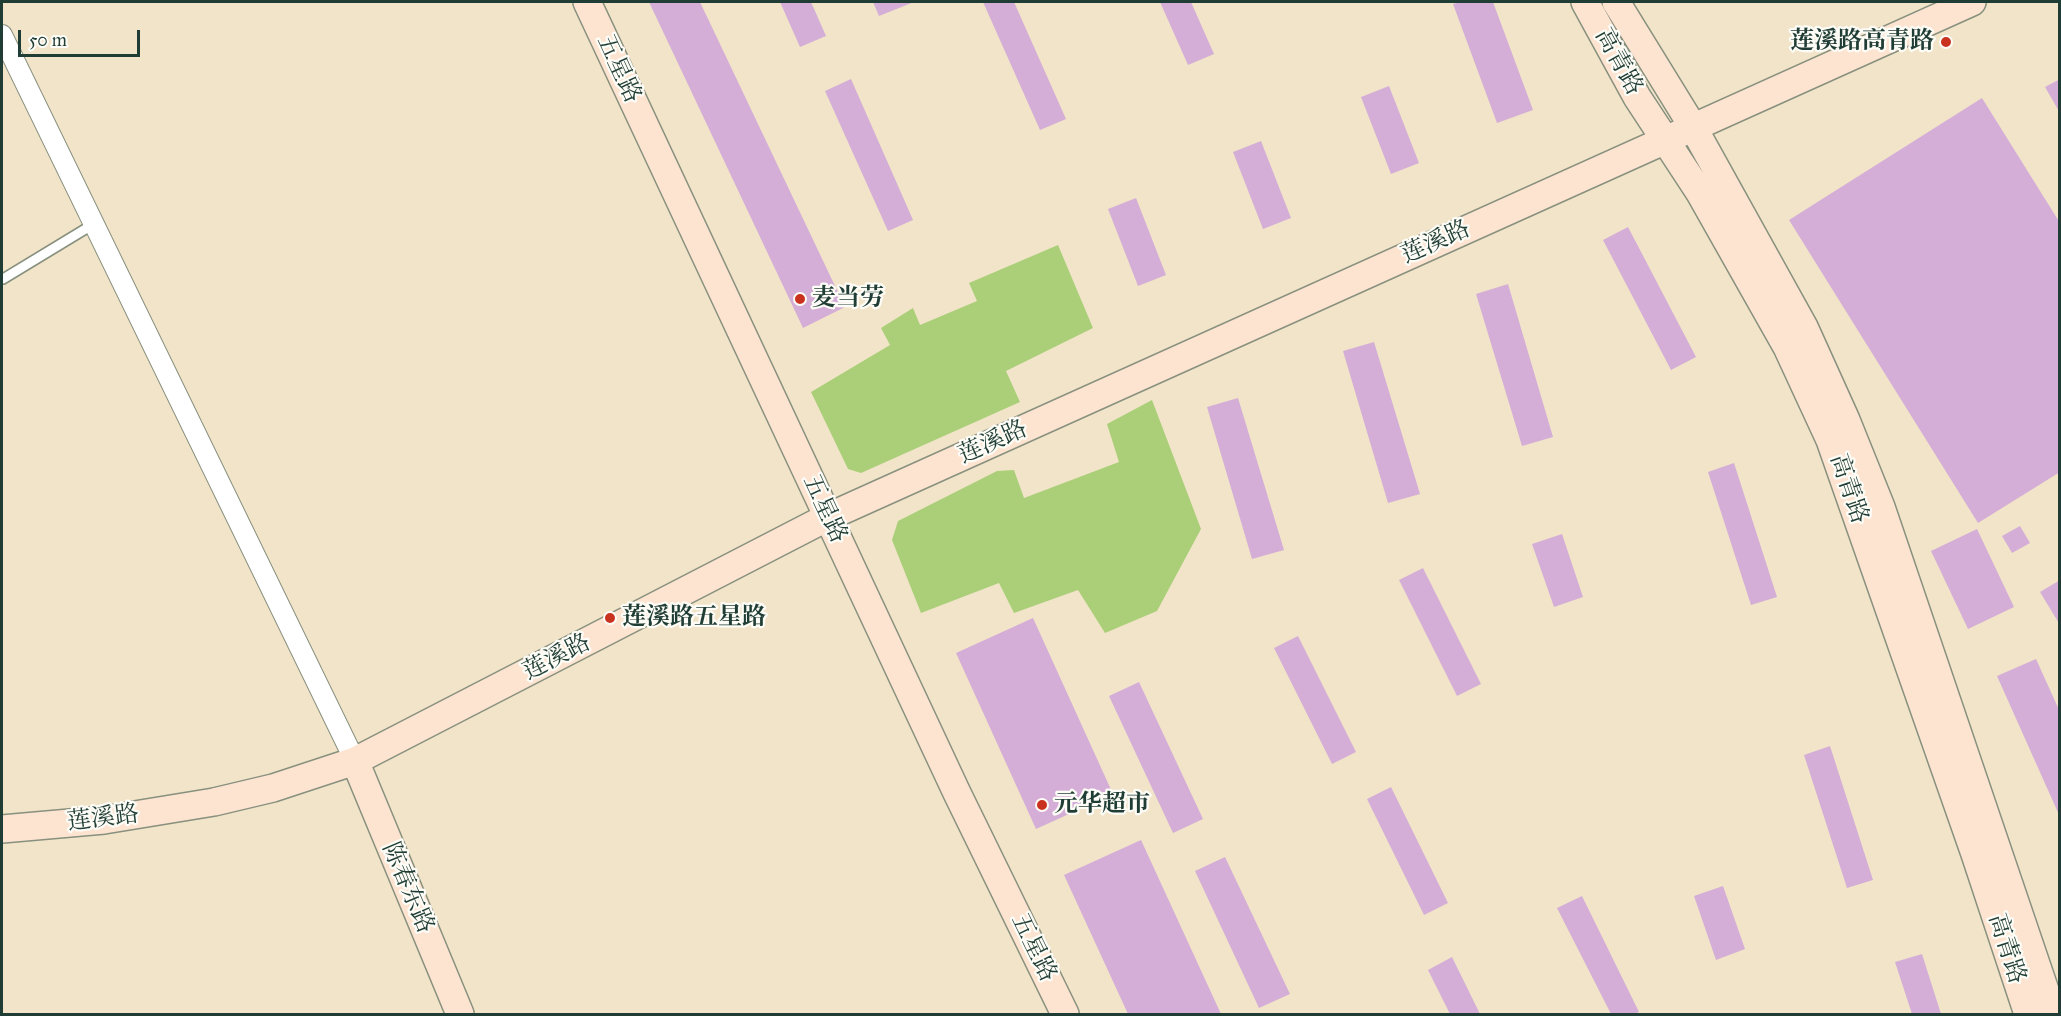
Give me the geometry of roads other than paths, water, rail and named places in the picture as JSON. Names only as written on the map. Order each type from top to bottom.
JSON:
[{"type":"street","name":"五星路","points":[[586,2],[957,793],[1065,1014]]},
{"type":"street","name":"高青路","points":[[1585,2],[1637,98],[1700,193],[1787,347],[1830,440],[2028,1014]]},
{"type":"street","name":"高青路","points":[[1616,2],[1693,127],[1804,327],[1881,507],[2053,1014]]},
{"type":"street","name":"莲溪路","points":[[2,829],[95,821],[214,802],[273,788],[355,761],[828,517],[1972,2]]},
{"type":"street","points":[[2,35],[92,225],[355,761]]},
{"type":"street","name":"陈春东路","points":[[355,761],[460,1014]]},
{"type":"lane","points":[[3,279],[92,225]]},
{"type":"place","name":"莲溪路高青路","points":[[1946,42]]},
{"type":"place","name":"麦当劳","points":[[800,299]]},
{"type":"place","name":"莲溪路五星路","points":[[610,618]]},
{"type":"place","name":"元华超市","points":[[1042,805]]}]
